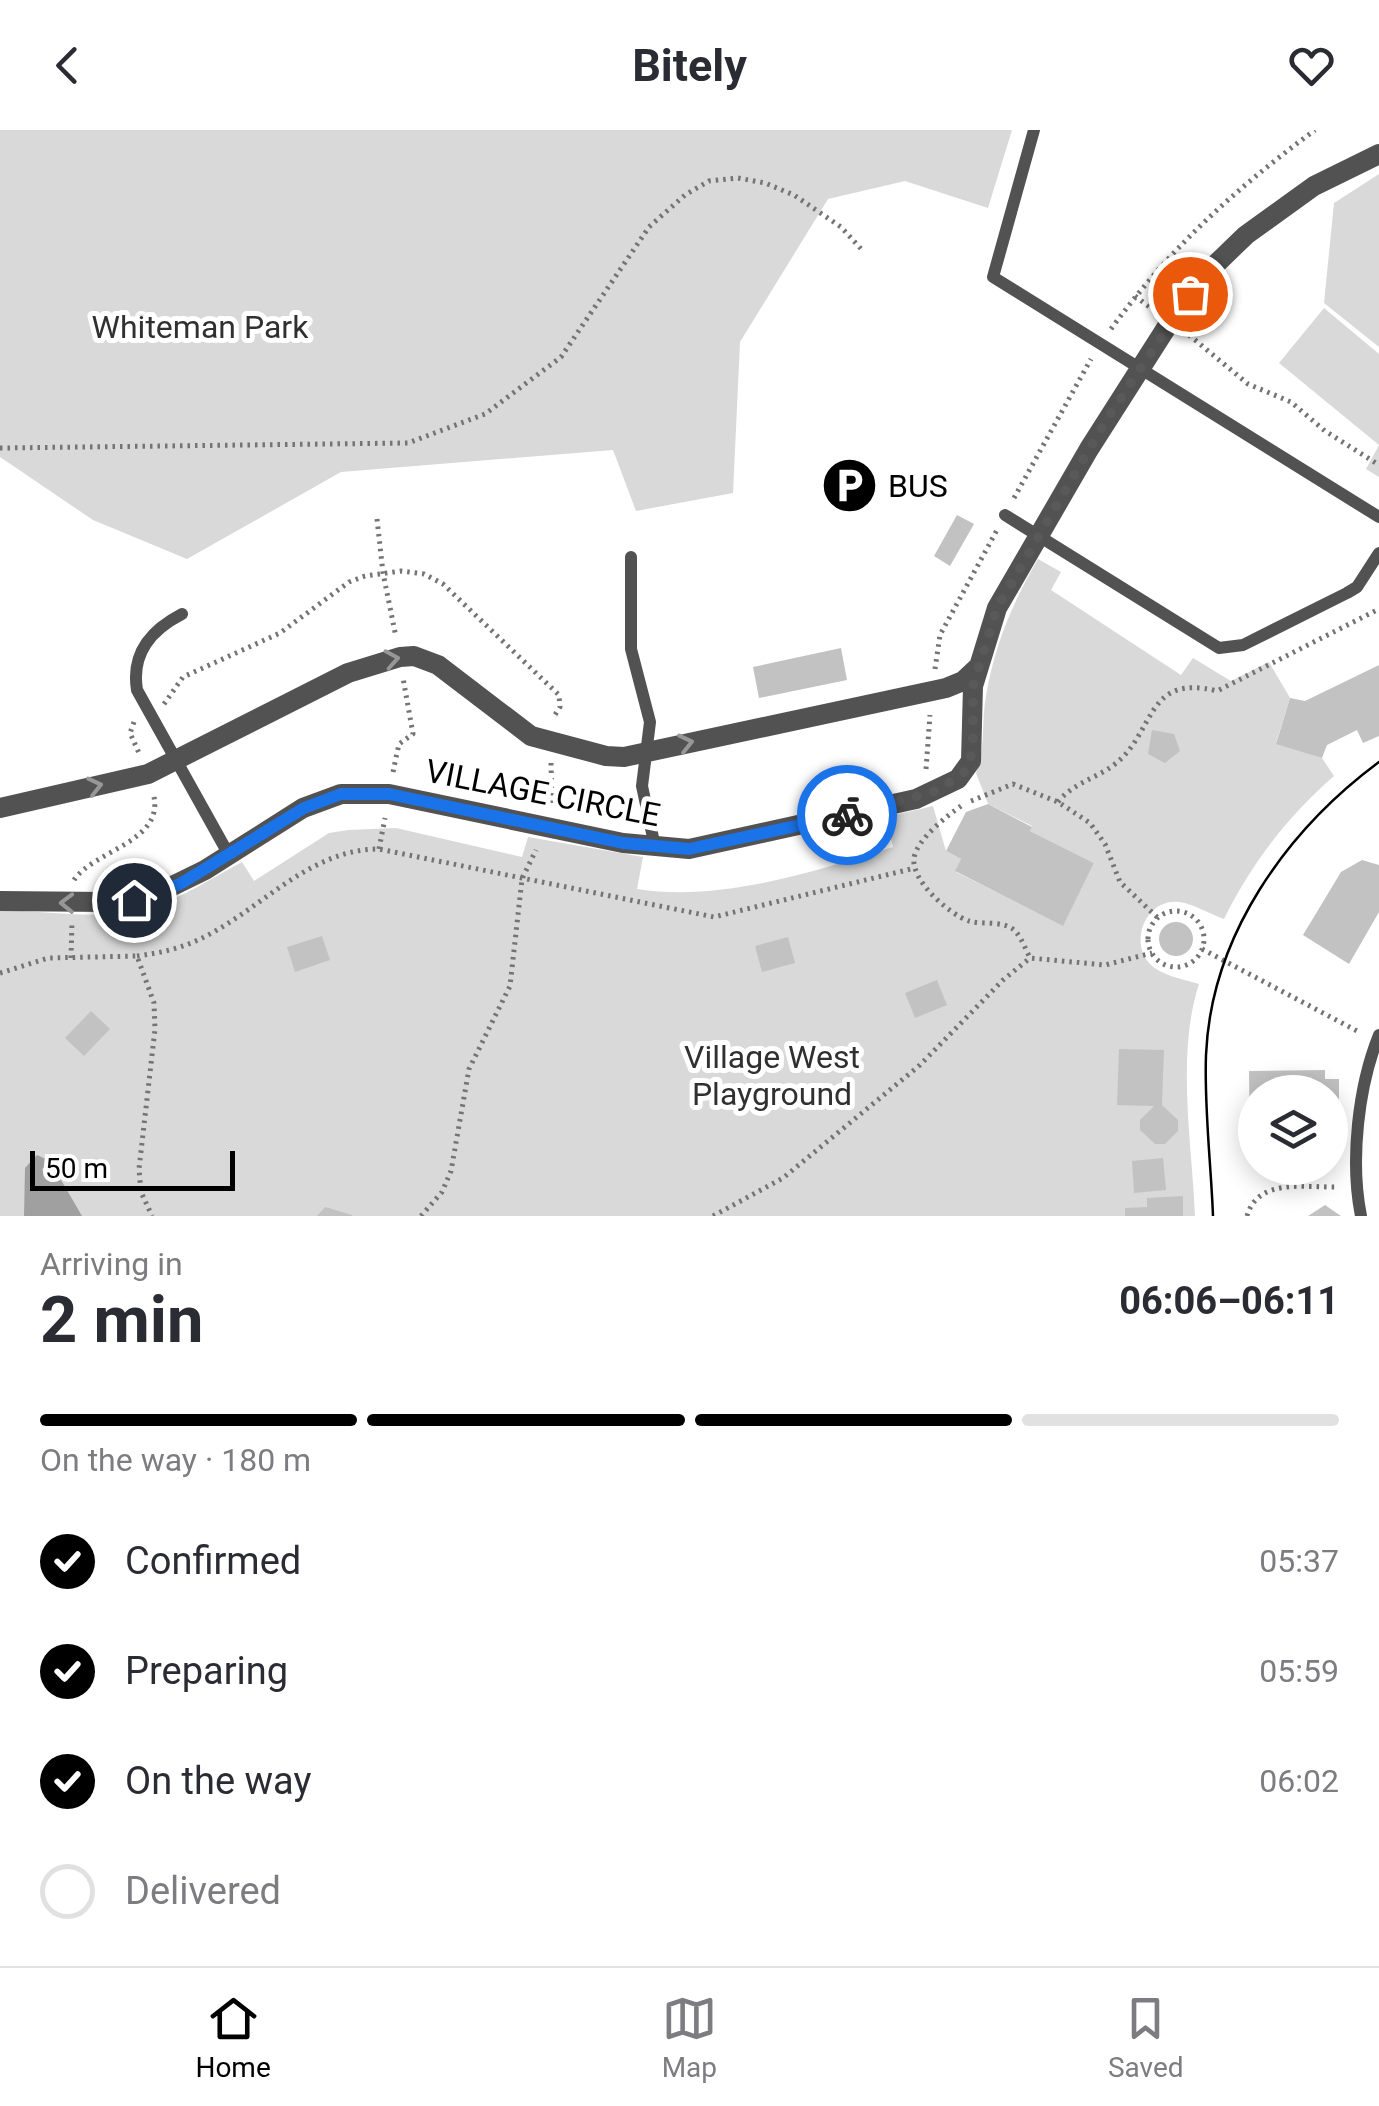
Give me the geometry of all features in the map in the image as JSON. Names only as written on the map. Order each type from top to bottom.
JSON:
[{"type":"street","points":[[978,668],[997,608],[1038,534],[1139,368],[1190,294],[1246,235],[1314,186],[1379,154]]},
{"type":"street","name":"VILLAGE CIRCLE","points":[[0,808],[148,774],[348,673],[400,657],[414,656],[438,665],[531,736],[606,756],[646,754],[946,688],[978,668]]},
{"type":"street","name":"VILLAGE CIRCLE","points":[[0,902],[72,904],[134,900],[158,893],[193,877],[304,808],[356,792],[389,794],[655,847],[689,849],[728,843],[937,791],[958,779],[971,761],[978,668]]},
{"type":"street","points":[[946,688],[960,691],[972,710]]},
{"type":"lane","points":[[1034,130],[993,278],[1379,518]]},
{"type":"lane","points":[[1005,515],[1219,648],[1243,645],[1347,594],[1379,553]]},
{"type":"lane","points":[[632,557],[631,649],[650,722],[642,786],[655,847]]},
{"type":"lane","points":[[182,614],[162,626],[140,653],[137,690],[229,855]]},
{"type":"lane","points":[[1361,1216],[1356,1187],[1358,1132],[1378,1038]]},
{"type":"path","points":[[0,448],[408,443],[486,414],[561,357],[649,228],[685,194],[709,181],[738,178],[765,182],[794,195],[841,227],[863,251]]},
{"type":"path","points":[[1187,333],[1248,384],[1291,402],[1325,431],[1379,465]]},
{"type":"path","points":[[71,958],[76,876],[149,824],[156,808],[148,774],[130,729],[135,721],[169,699],[183,677],[280,633],[349,582],[401,571],[424,574],[442,584],[558,695],[560,707],[549,728],[552,813],[522,880],[510,986],[469,1068],[450,1172],[442,1192],[421,1216]]},
{"type":"path","points":[[1058,802],[1068,788],[1112,766],[1129,751],[1161,699],[1192,685],[1217,691],[1379,609]]},
{"type":"path","points":[[1030,958],[1014,930],[1004,925],[976,923],[954,913],[931,893],[915,868],[915,853],[948,816],[989,792],[1012,784],[1058,802],[1090,823],[1105,844],[1120,882],[1158,918]]},
{"type":"path","points":[[0,973],[48,958],[138,956],[178,948],[200,939],[317,864],[348,850],[378,849],[714,917],[915,868]]},
{"type":"path","points":[[1175,911],[1192,916],[1203,931],[1198,957],[1182,966],[1165,964],[1152,953],[1149,930],[1158,918],[1175,911]]},
{"type":"path","points":[[1202,949],[1378,1038]]},
{"type":"path","points":[[712,1216],[782,1178],[920,1064],[1030,958],[1105,965],[1152,953]]},
{"type":"path","points":[[138,956],[154,1003],[156,1029],[139,1169],[141,1192],[152,1216]]},
{"type":"path","points":[[1247,1216],[1255,1199],[1266,1190],[1356,1187]]},
{"type":"green space","name":"Whiteman Park","points":[[0,130],[1012,130],[988,208],[905,181],[828,199],[740,342],[733,493],[636,511],[613,450],[341,472],[187,559],[93,520],[0,457]]},
{"type":"green space","points":[[1379,174],[1379,347],[1324,303],[1334,203]]},
{"type":"green space","points":[[1324,308],[1379,354],[1379,445],[1279,363]]},
{"type":"green space","points":[[1379,445],[1379,477],[1366,469]]},
{"type":"green space","name":"Village West Playground","points":[[1038,559],[1061,572],[1051,590],[1181,675],[1193,658],[1231,681],[1269,662],[1290,698],[1276,743],[1322,758],[1334,776],[1272,842],[1224,919],[1179,902],[1158,907],[1144,922],[1141,943],[1149,963],[1160,971],[1199,984],[1192,1011],[1187,1069],[1195,1216],[0,1216],[0,910],[91,915],[142,910],[181,895],[242,862],[254,881],[329,833],[396,828],[522,857],[528,837],[643,857],[637,889],[669,892],[734,888],[799,875],[893,847],[886,817],[933,806],[946,851],[961,859],[956,872],[1063,925],[1094,863],[1030,831],[1032,826],[988,804],[976,773],[994,659],[1012,608]]},
{"type":"shaded area","points":[[37,1155],[50,1161],[82,1216],[24,1216],[25,1168]]},
{"type":"building","points":[[957,515],[974,524],[950,566],[934,556]]},
{"type":"building","points":[[841,648],[847,680],[759,698],[753,667]]},
{"type":"building","points":[[1379,665],[1379,736],[1363,743],[1357,730],[1327,745],[1322,758],[1276,744],[1290,698],[1305,701]]},
{"type":"building","points":[[1152,730],[1174,734],[1180,751],[1165,763],[1148,754]]},
{"type":"building","points":[[988,804],[1032,827],[1030,831],[1094,863],[1063,926],[955,871],[961,859],[946,851],[966,812]]},
{"type":"building","points":[[1362,860],[1379,865],[1379,912],[1349,964],[1303,935],[1341,872]]},
{"type":"building","points":[[1176,922],[1188,927],[1193,939],[1188,951],[1176,956],[1164,951],[1159,939],[1164,927]]},
{"type":"building","points":[[322,936],[330,960],[295,972],[287,947]]},
{"type":"building","points":[[788,937],[795,963],[762,972],[755,946]]},
{"type":"building","points":[[937,980],[947,1005],[915,1018],[905,993]]},
{"type":"building","points":[[91,1011],[110,1029],[84,1056],[65,1038]]},
{"type":"building","points":[[1119,1049],[1164,1050],[1162,1105],[1178,1120],[1178,1131],[1165,1144],[1155,1144],[1140,1130],[1140,1120],[1154,1106],[1117,1105]]},
{"type":"building","points":[[1325,1070],[1325,1075],[1249,1075],[1249,1071]]},
{"type":"building","points":[[1163,1158],[1166,1190],[1134,1193],[1132,1161]]},
{"type":"building","points":[[1183,1196],[1183,1216],[1125,1216],[1125,1208],[1147,1207],[1147,1198]]},
{"type":"building","points":[[1325,1205],[1341,1216],[1308,1216]]},
{"type":"building","points":[[325,1207],[352,1215],[352,1216],[317,1216]]},
{"type":"tram line","points":[[1213,1216],[1206,1055],[1211,1011],[1222,969],[1238,928],[1285,854],[1313,820],[1379,762]]},
{"type":"way so far","points":[[847,815],[937,791],[966,771],[973,750],[973,686],[997,608],[1105,422],[1190,294]]},
{"type":"place","name":"BUS","points":[[849,486]]},
{"type":"route","points":[[134,900],[180,884],[304,808],[356,792],[389,794],[623,843],[689,849],[847,815]]}]
